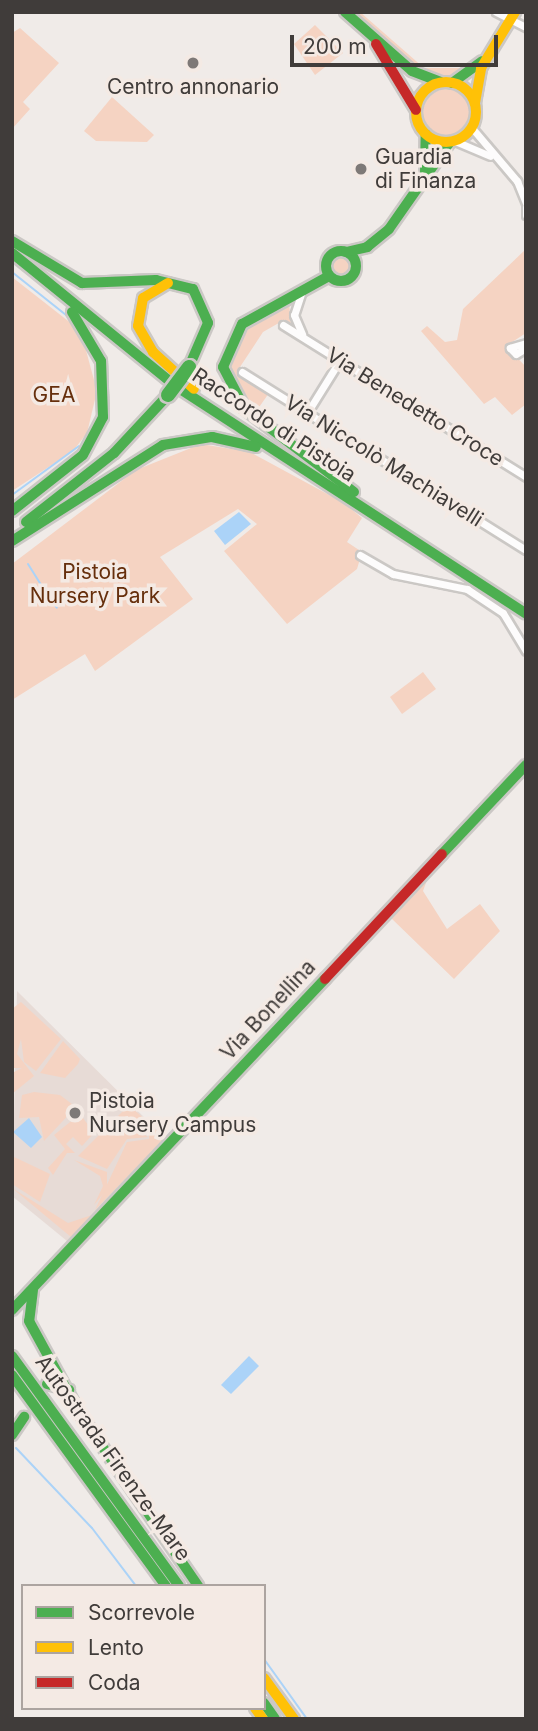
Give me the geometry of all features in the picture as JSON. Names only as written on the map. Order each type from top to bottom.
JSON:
[{"type":"main road","points":[[345,12],[416,74],[447,83],[475,103]]},
{"type":"main road","points":[[354,492],[239,403],[223,367],[227,346],[243,324],[330,277],[348,280],[367,247],[403,213],[452,141],[472,128],[486,57],[513,15]]},
{"type":"main road","points":[[370,35],[417,112],[426,134],[423,181]]},
{"type":"main road","points":[[417,112],[423,94],[447,83],[486,57]]},
{"type":"main road","points":[[426,134],[452,141]]},
{"type":"main road","points":[[12,243],[82,283],[170,282],[193,289],[207,312],[204,339],[189,367],[168,395],[114,453],[12,535]]},
{"type":"main road","name":"Raccordo di Pistoia","points":[[12,243],[194,389],[526,601]]},
{"type":"main road","points":[[330,277],[329,256],[367,247]]},
{"type":"main road","points":[[346,252],[356,266]]},
{"type":"main road","name":"Raccordo di Pistoia","points":[[12,253],[177,387],[526,614]]},
{"type":"main road","points":[[12,511],[83,455],[105,406],[96,347],[43,280]]},
{"type":"main road","points":[[170,282],[143,298],[138,326],[153,352],[194,389]]},
{"type":"main road","points":[[12,541],[136,458],[182,440],[233,440],[303,470]]},
{"type":"main road","points":[[12,521],[53,500]]},
{"type":"main road","name":"Via Bonellina","points":[[12,1310],[525,765]]},
{"type":"main road","points":[[34,1287],[29,1321],[53,1358],[90,1431],[197,1584]]},
{"type":"main road","points":[[12,1317],[29,1321]]},
{"type":"main road","name":"Autostrada Firenze-Mare","points":[[12,1356],[178,1584]]},
{"type":"main road","points":[[53,1358],[47,1384],[62,1383],[71,1392]]},
{"type":"main road","name":"Autostrada Firenze-Mare","points":[[12,1375],[165,1584]]},
{"type":"main road","points":[[12,1435],[24,1417]]},
{"type":"main road","points":[[266,1681],[294,1719]]},
{"type":"street","points":[[496,12],[513,15],[526,27]]},
{"type":"street","points":[[472,128],[494,159],[526,188]]},
{"type":"street","points":[[452,141],[494,159]]},
{"type":"street","points":[[517,181],[526,205],[526,215]]},
{"type":"street","name":"Via Benedetto Croce","points":[[304,337],[294,320],[297,301],[307,288],[330,277]]},
{"type":"street","name":"Via Benedetto Croce","points":[[283,325],[526,477]]},
{"type":"street","points":[[307,412],[340,360]]},
{"type":"street","name":"Via Niccolò Machiavelli","points":[[242,372],[524,546]]},
{"type":"street","points":[[360,555],[393,574],[467,589],[503,613],[526,651]]},
{"type":"shaded area","name":"Pistoia Nursery Campus","points":[[17,991],[165,1138],[67,1241],[12,1196]]},
{"type":"green space","points":[[352,12],[360,12],[424,68],[465,68],[456,76],[421,73]]},
{"type":"green space","points":[[315,25],[343,53],[315,75],[294,44]]},
{"type":"green space","points":[[20,28],[59,63],[23,102],[30,109],[12,129],[12,33]]},
{"type":"green space","points":[[447,89],[464,96],[471,113],[464,130],[447,137],[430,130],[423,113],[430,96]]},
{"type":"green space","points":[[112,97],[154,135],[147,142],[96,141],[84,131]]},
{"type":"green space","points":[[526,249],[526,333],[506,346],[526,367],[526,404],[512,415],[495,397],[484,404],[421,331],[427,326],[445,342],[457,340],[463,309]]},
{"type":"green space","points":[[341,255],[351,262],[352,266],[345,276],[341,277],[331,270],[330,266],[337,256]]},
{"type":"green space","name":"GEA","points":[[12,277],[72,324],[84,343],[97,391],[87,433],[73,451],[12,491]]},
{"type":"green space","points":[[289,302],[291,326],[284,320],[263,332],[238,370],[269,393],[255,413],[228,373],[233,347],[246,330]]},
{"type":"green space","name":"Pistoia Nursery Park","points":[[201,444],[250,452],[344,503],[362,518],[347,542],[362,552],[357,569],[287,624],[224,551],[257,524],[238,509],[160,557],[193,599],[95,671],[85,654],[12,700],[12,564],[136,470]]},
{"type":"green space","points":[[423,672],[436,689],[402,714],[390,697]]},
{"type":"green space","points":[[427,880],[423,891],[447,929],[480,904],[500,931],[454,979],[391,918]]},
{"type":"green space","points":[[21,1002],[61,1039],[36,1071],[24,1062],[21,1039],[17,1054],[34,1076],[12,1094],[12,1073],[22,1068],[12,1068],[12,1009]]},
{"type":"green space","points":[[63,1041],[80,1059],[78,1064],[65,1078],[40,1073]]},
{"type":"green space","points":[[34,1092],[60,1095],[76,1107],[44,1141],[39,1117],[19,1118],[22,1095]]},
{"type":"green space","points":[[129,1105],[165,1138],[95,1210],[127,1142],[149,1139],[149,1132],[136,1131],[129,1122],[108,1126]]},
{"type":"green space","points":[[80,1114],[94,1133],[82,1146],[73,1137],[66,1144],[75,1153],[67,1153],[53,1175],[48,1168],[65,1149],[54,1135]]},
{"type":"green space","points":[[123,1123],[148,1137],[127,1139],[107,1169],[78,1156],[106,1128],[112,1132]]},
{"type":"green space","points":[[12,1156],[50,1174],[40,1202],[12,1184]]},
{"type":"green space","points":[[74,1160],[107,1172],[107,1189],[94,1205],[103,1186],[100,1176]]},
{"type":"green space","points":[[12,1188],[68,1223],[92,1215],[71,1237]]},
{"type":"water","points":[[239,512],[251,524],[225,545],[214,531]]},
{"type":"water","points":[[29,1118],[42,1137],[31,1148],[13,1132]]},
{"type":"water","points":[[249,1356],[259,1366],[231,1394],[221,1385]]},
{"type":"waterway","points":[[12,272],[66,315]]},
{"type":"waterway","points":[[12,495],[79,446]]},
{"type":"waterway","points":[[28,564],[49,597]]},
{"type":"waterway","points":[[53,603],[57,608]]},
{"type":"waterway","points":[[16,1448],[92,1528],[134,1584]]},
{"type":"waterway","points":[[266,1662],[307,1719]]},
{"type":"traffic: fast","points":[[345,12],[412,71],[440,82]]},
{"type":"traffic: fast","points":[[452,83],[482,61]]},
{"type":"traffic: fast","points":[[425,173],[426,134]]},
{"type":"traffic: fast","points":[[346,252],[367,247],[389,229],[450,142]]},
{"type":"traffic: fast","points":[[12,241],[82,283],[156,280],[193,289],[208,323],[189,367]]},
{"type":"traffic: fast","points":[[341,251],[352,255],[356,266],[352,277],[341,281],[330,277],[326,266],[330,255],[341,251]]},
{"type":"traffic: fast","points":[[12,253],[177,387],[526,614]]},
{"type":"traffic: fast","points":[[329,276],[242,324],[223,367],[245,409],[354,492]]},
{"type":"traffic: fast","points":[[12,511],[83,455],[103,417],[101,361],[72,312]]},
{"type":"traffic: fast","points":[[168,395],[189,367]]},
{"type":"traffic: fast","points":[[26,522],[114,453],[168,395]]},
{"type":"traffic: fast","points":[[12,541],[163,445],[212,437],[256,447]]},
{"type":"traffic: fast","points":[[442,854],[526,765]]},
{"type":"traffic: fast","points":[[12,1310],[325,979]]},
{"type":"traffic: fast","points":[[33,1290],[29,1321],[80,1414],[197,1584]]},
{"type":"traffic: fast","points":[[12,1356],[178,1584]]},
{"type":"traffic: fast","points":[[12,1375],[165,1584]]},
{"type":"traffic: fast","points":[[47,1384],[69,1390]]},
{"type":"traffic: fast","points":[[12,1435],[24,1417]]},
{"type":"traffic: fast","points":[[266,1706],[275,1719]]},
{"type":"traffic: slow","points":[[475,103],[481,68],[515,12]]},
{"type":"traffic: slow","points":[[446,82],[463,87],[471,95],[476,112],[471,129],[463,137],[446,142],[429,137],[421,129],[416,112],[421,95],[429,87],[446,82]]},
{"type":"traffic: slow","points":[[168,283],[143,298],[138,326],[153,352],[194,389]]},
{"type":"traffic: slow","points":[[266,1681],[294,1719]]},
{"type":"traffic: slow","points":[[256,1710],[263,1719]]},
{"type":"traffic: jam","points":[[376,44],[416,110]]},
{"type":"traffic: jam","points":[[325,979],[442,854]]},
{"type":"place","name":"Centro annonario","points":[[193,63]]},
{"type":"place","name":"Guardia di Finanza","points":[[361,169]]},
{"type":"place","name":"Pistoia Nursery Campus","points":[[75,1113]]}]
